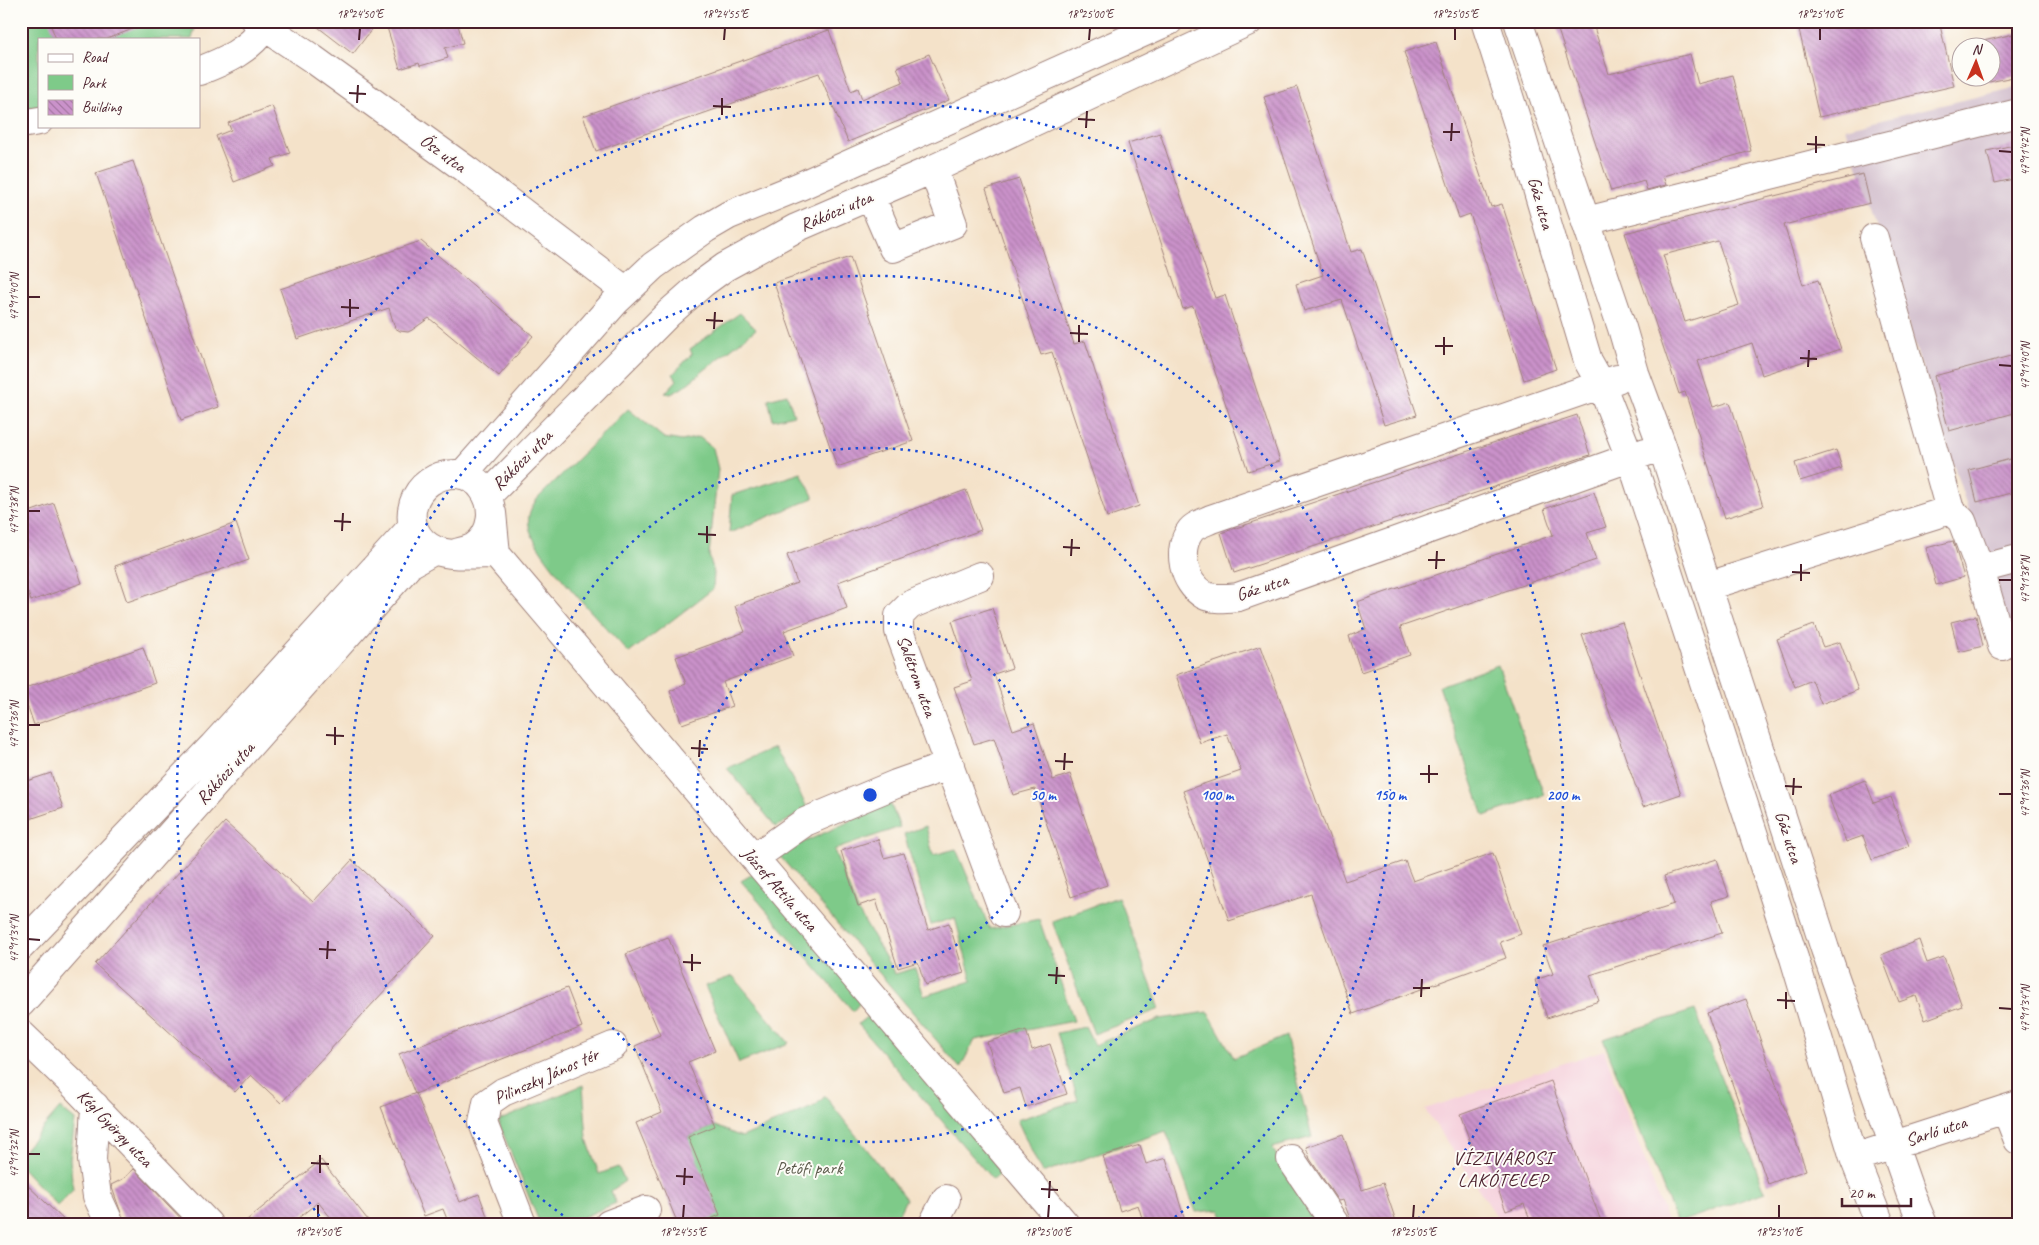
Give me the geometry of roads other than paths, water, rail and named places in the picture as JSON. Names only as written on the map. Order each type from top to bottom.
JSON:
[{"type":"street","name":"Rákóczi utca","points":[[462,475],[626,291],[653,266],[679,246],[729,215],[798,187],[1169,21]]},
{"type":"street","name":"Rákóczi utca","points":[[490,504],[636,346],[703,283],[748,254],[796,228],[933,169],[1249,21]]},
{"type":"street","name":"Gáz utca","points":[[1485,21],[1520,131],[1588,361],[1601,384],[1630,458],[1794,958],[1854,1158],[1880,1224]]},
{"type":"street","name":"Gáz utca","points":[[1518,21],[1622,328],[1635,373],[1662,446],[1825,949],[1923,1224]]},
{"type":"street","name":"Ősz utca","points":[[261,24],[313,59],[468,171],[626,291]]},
{"type":"street","points":[[200,71],[237,55],[256,40],[261,24]]},
{"type":"street","points":[[1586,221],[2018,113]]},
{"type":"street","points":[[21,124],[38,121]]},
{"type":"street","points":[[871,196],[893,248],[953,224],[933,169]]},
{"type":"street","points":[[1874,238],[1950,510],[1962,521],[1980,568],[2002,646]]},
{"type":"street","name":"Gáz utca","points":[[1635,373],[1211,519],[1192,529],[1184,541],[1182,558],[1192,585],[1204,595],[1219,599],[1238,597],[1662,446]]},
{"type":"street","name":"Rákóczi utca","points":[[21,946],[213,746],[414,526],[411,512],[415,498],[422,486],[434,478],[448,474],[462,475],[472,479],[481,486],[490,504],[487,532],[474,546],[446,552],[410,564],[21,1003]]},
{"type":"street","points":[[414,526],[418,536],[446,552],[496,554],[490,504]]},
{"type":"street","points":[[1708,586],[1950,510]]},
{"type":"street","name":"József Attila utca","points":[[496,554],[1064,1224]]},
{"type":"street","points":[[1980,568],[2018,559]]},
{"type":"street","name":"Salétrom utca","points":[[980,576],[910,605],[899,616],[899,631],[1004,913]]},
{"type":"street","points":[[754,858],[805,822],[888,788],[950,766]]},
{"type":"street","name":"Kégl György utca","points":[[21,1034],[94,1106],[208,1224]]},
{"type":"street","name":"Pilinszky János tér","points":[[522,1224],[483,1122],[487,1103],[502,1092],[613,1046]]},
{"type":"street","points":[[94,1106],[92,1160],[98,1196],[110,1224]]},
{"type":"street","points":[[2012,1107],[2018,1140]]},
{"type":"street","name":"Sarló utca","points":[[1854,1158],[2012,1107]]},
{"type":"street","points":[[1291,1159],[1335,1224]]},
{"type":"street","points":[[90,1224],[98,1196]]},
{"type":"street","points":[[933,1224],[946,1199]]},
{"type":"street","points":[[609,1224],[646,1210]]},
{"type":"district","name":"VÍZIVÁROSI LAKÓTELEP","points":[[1503,1169]]},
{"type":"park label","name":"Petőfi park","points":[[809,1168]]}]
